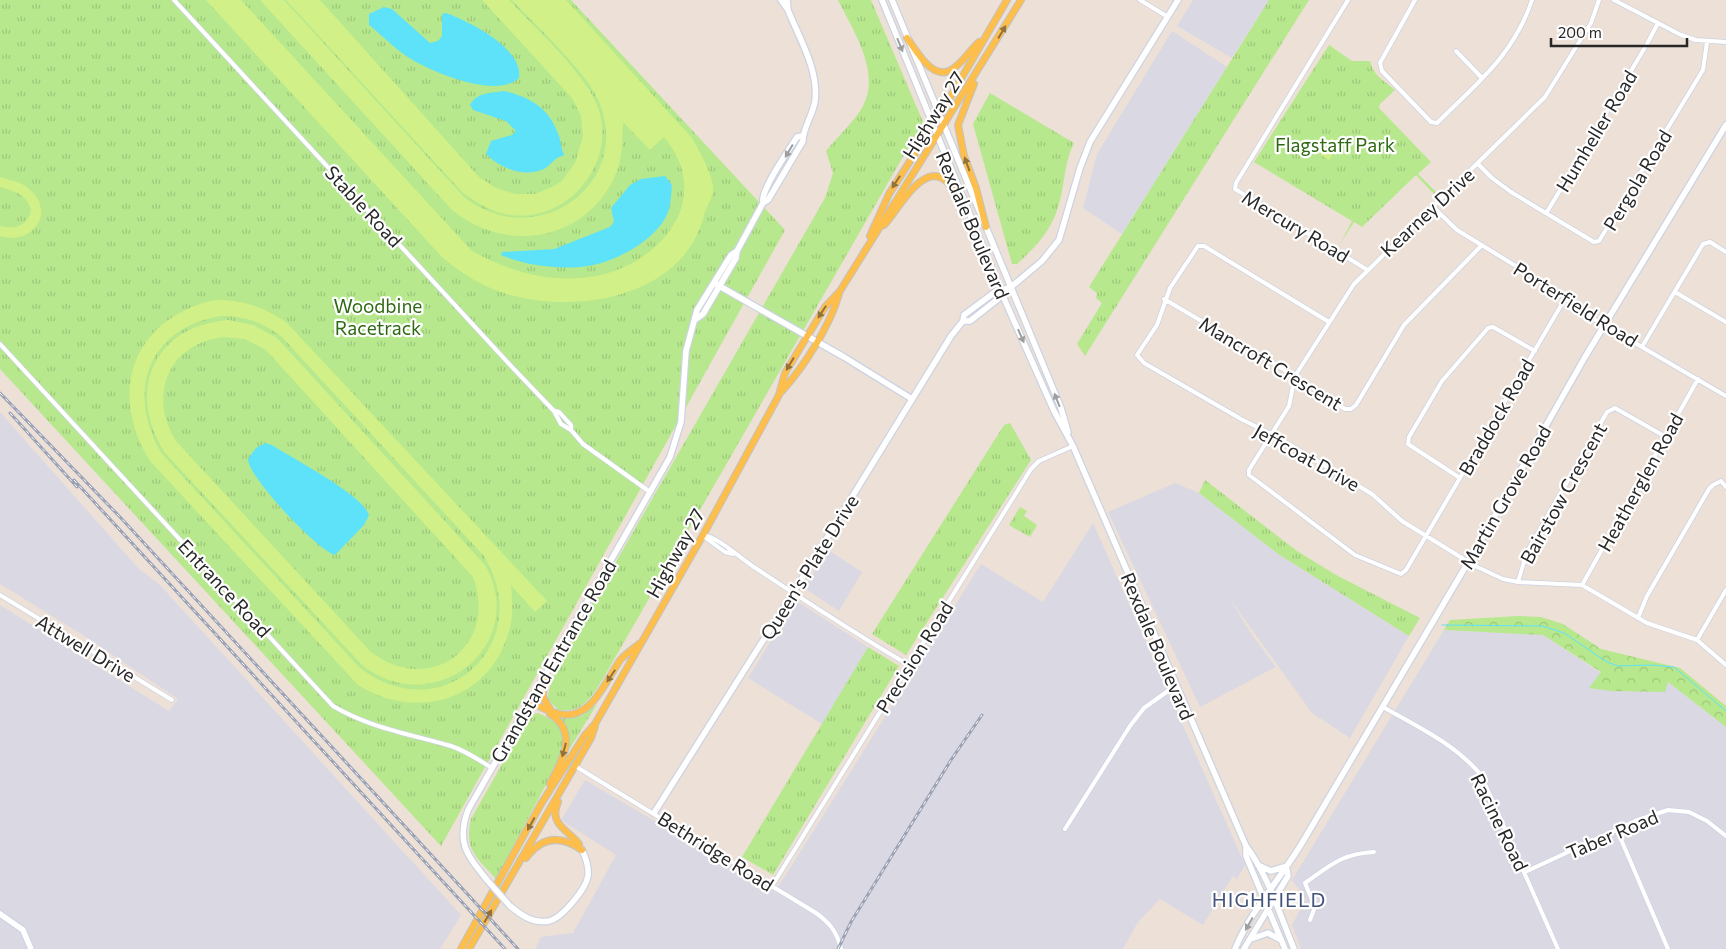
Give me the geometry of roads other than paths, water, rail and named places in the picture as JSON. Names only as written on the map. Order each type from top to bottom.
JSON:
[{"type":"main road","points":[[781,0],[788,10]]},
{"type":"main road","points":[[787,0],[788,10]]},
{"type":"main road","name":"Rexdale Boulevard","points":[[882,0],[1001,292],[1054,411],[1072,446],[1175,686],[1246,846],[1258,865],[1274,900],[1294,949]]},
{"type":"main road","name":"Rexdale Boulevard","points":[[892,0],[1061,408],[1072,446]]},
{"type":"main road","name":"Highway 27","points":[[867,245],[889,194],[939,116],[1007,0]]},
{"type":"main road","name":"Highway 27","points":[[779,395],[785,373],[825,307],[840,291],[867,245],[1022,0]]},
{"type":"main road","name":"Queen's Plate Drive","points":[[654,813],[793,593],[912,399],[963,321],[964,315],[995,292],[1001,292],[1011,287],[1042,261],[1059,240],[1080,168],[1090,142],[1178,0]]},
{"type":"main road","name":"Grandstand Entrance Road","points":[[582,850],[586,858],[588,878],[584,886],[560,916],[549,921],[530,920],[510,906],[487,880],[464,851],[462,838],[468,810],[670,457],[678,437],[684,408],[686,352],[697,310],[716,284],[731,254],[737,251],[763,202],[762,198],[784,158],[797,138],[802,136],[812,116],[815,87],[812,71],[788,10]]},
{"type":"main road","points":[[907,38],[930,67],[942,72],[950,71],[982,40]]},
{"type":"main road","points":[[983,64],[958,125],[964,156],[976,188],[986,228]]},
{"type":"main road","name":"Martin Grove Road","points":[[1235,949],[1269,890],[1281,872],[1288,868],[1605,324],[1726,125]]},
{"type":"main road","points":[[877,231],[892,217],[914,187],[926,178],[935,176],[944,180],[967,209]]},
{"type":"main road","points":[[716,284],[808,336],[912,399]]},
{"type":"main road","name":"Highway 27","points":[[470,949],[591,738],[595,724],[703,535],[779,395],[793,378],[834,312],[840,291]]},
{"type":"main road","points":[[531,702],[555,713],[574,714],[589,706],[622,658],[643,640]]},
{"type":"main road","points":[[544,679],[544,701],[555,713]]},
{"type":"main road","points":[[542,804],[559,766],[567,739],[560,722],[546,709]]},
{"type":"main road","name":"Highway 27","points":[[461,949],[542,804],[584,735],[595,724]]},
{"type":"main road","points":[[569,776],[556,806],[555,814],[558,825],[577,842],[582,850]]},
{"type":"main road","points":[[507,883],[529,853],[540,844],[556,839],[566,840],[582,850]]},
{"type":"main road","name":"Rexdale Boulevard","points":[[1246,846],[1246,856],[1285,949]]},
{"type":"main road","points":[[1258,865],[1271,871],[1288,868]]},
{"type":"main road","name":"Martin Grove Road","points":[[1244,949],[1288,876],[1288,868]]},
{"type":"main road","points":[[0,914],[23,930],[31,949]]},
{"type":"main road","points":[[1250,938],[1268,934],[1282,940]]},
{"type":"street","name":"Stable Road","points":[[174,0],[554,411],[559,412],[571,425],[571,430],[583,444],[650,492]]},
{"type":"street","points":[[1140,0],[1168,17]]},
{"type":"street","name":"Mercury Road","points":[[1348,0],[1296,80],[1236,183],[1235,189],[1366,269]]},
{"type":"street","points":[[1415,0],[1380,64],[1382,71],[1430,122],[1437,123],[1501,60],[1515,40],[1532,0]]},
{"type":"street","name":"Kearney Drive","points":[[1272,435],[1289,406],[1296,376],[1354,284],[1366,269],[1478,164],[1545,97],[1591,23],[1599,0]]},
{"type":"street","points":[[1614,0],[1681,35],[1708,42],[1726,42]]},
{"type":"street","name":"Humheller Road","points":[[1547,212],[1658,23]]},
{"type":"street","name":"Pergola Road","points":[[1478,164],[1492,178],[1511,192],[1594,242],[1602,237],[1703,70],[1708,42]]},
{"type":"street","points":[[1456,51],[1482,78]]},
{"type":"street","name":"Porterfield Road","points":[[1432,206],[1457,230],[1566,297],[1588,315],[1726,396]]},
{"type":"street","points":[[1643,346],[1704,244],[1710,242],[1726,252]]},
{"type":"street","name":"Mancroft Crescent","points":[[1164,299],[1296,376],[1345,409],[1351,409],[1356,405],[1404,325],[1482,245]]},
{"type":"street","name":"Jeffcoat Drive","points":[[1329,322],[1204,246],[1196,247],[1164,299],[1157,325],[1137,355],[1139,360],[1372,494],[1402,521],[1468,562],[1503,579],[1518,582],[1582,585],[1652,625],[1697,640],[1726,665]]},
{"type":"street","points":[[1675,292],[1726,322]]},
{"type":"street","name":"Braddock Road","points":[[1272,435],[1249,470],[1249,476],[1355,554],[1401,574],[1406,570],[1566,297]]},
{"type":"street","points":[[1460,478],[1408,444],[1409,438],[1442,381],[1488,328],[1493,327],[1535,351]]},
{"type":"street","name":"Entrance Road","points":[[0,344],[334,706],[354,718],[388,730],[452,747],[492,768]]},
{"type":"street","name":"Heatherglen Road","points":[[1582,585],[1698,379]]},
{"type":"street","name":"Bairstow Crescent","points":[[1518,582],[1527,552],[1607,412],[1615,408],[1666,437]]},
{"type":"street","name":"Precision Road","points":[[772,886],[1031,469],[1039,461],[1072,446]]},
{"type":"street","points":[[1638,618],[1647,596],[1709,489],[1721,481],[1726,487]]},
{"type":"street","points":[[703,535],[712,537],[733,554],[793,593],[909,665]]},
{"type":"street","points":[[1697,640],[1726,590]]},
{"type":"street","name":"Attwell Drive","points":[[0,595],[172,700]]},
{"type":"street","points":[[1065,829],[1130,726],[1144,708],[1175,686]]},
{"type":"street","name":"Racine Road","points":[[1383,707],[1451,746],[1467,758],[1481,775],[1558,949]]},
{"type":"street","name":"Bethridge Road","points":[[575,766],[826,920],[838,935],[841,949]]},
{"type":"street","name":"Taber Road","points":[[1525,872],[1635,821],[1668,810],[1688,812],[1707,821],[1726,836]]},
{"type":"street","points":[[1617,830],[1668,949]]},
{"type":"street","points":[[1310,920],[1315,907],[1305,883],[1352,853],[1374,852]]},
{"type":"water","points":[[384,7],[392,9],[430,43],[438,41],[442,36],[442,14],[446,13],[468,22],[481,29],[504,47],[513,57],[518,67],[519,78],[509,84],[496,86],[481,85],[449,77],[421,65],[400,51],[369,25],[369,14]]},
{"type":"water","points":[[504,91],[523,97],[545,111],[559,136],[563,156],[558,157],[544,169],[536,172],[521,172],[498,164],[486,154],[491,141],[512,135],[516,131],[506,121],[473,110],[470,105],[480,95]]},
{"type":"water","points":[[665,176],[672,185],[669,209],[663,222],[646,240],[611,260],[588,266],[567,268],[521,262],[501,255],[502,252],[554,249],[610,227],[614,222],[611,208],[630,185],[641,179]]},
{"type":"water","points":[[265,443],[272,445],[341,487],[364,507],[369,515],[364,525],[335,555],[326,550],[300,527],[259,481],[248,459],[256,448]]},
{"type":"waterway","points":[[1442,625],[1542,626],[1564,633],[1607,662],[1618,666],[1651,665],[1674,667],[1726,711]]},
{"type":"railway","points":[[0,393],[120,517],[518,949]]},
{"type":"railway","points":[[10,413],[77,487]]},
{"type":"railway","points":[[74,480],[505,949]]},
{"type":"railway","points":[[838,949],[851,922],[951,760],[982,715]]},
{"type":"district","name":"HIGHFIELD","points":[[1269,899]]},
{"type":"park label","name":"Flagstaff Park","points":[[1335,144]]},
{"type":"park label","name":"Woodbine Racetrack","points":[[378,316]]}]
